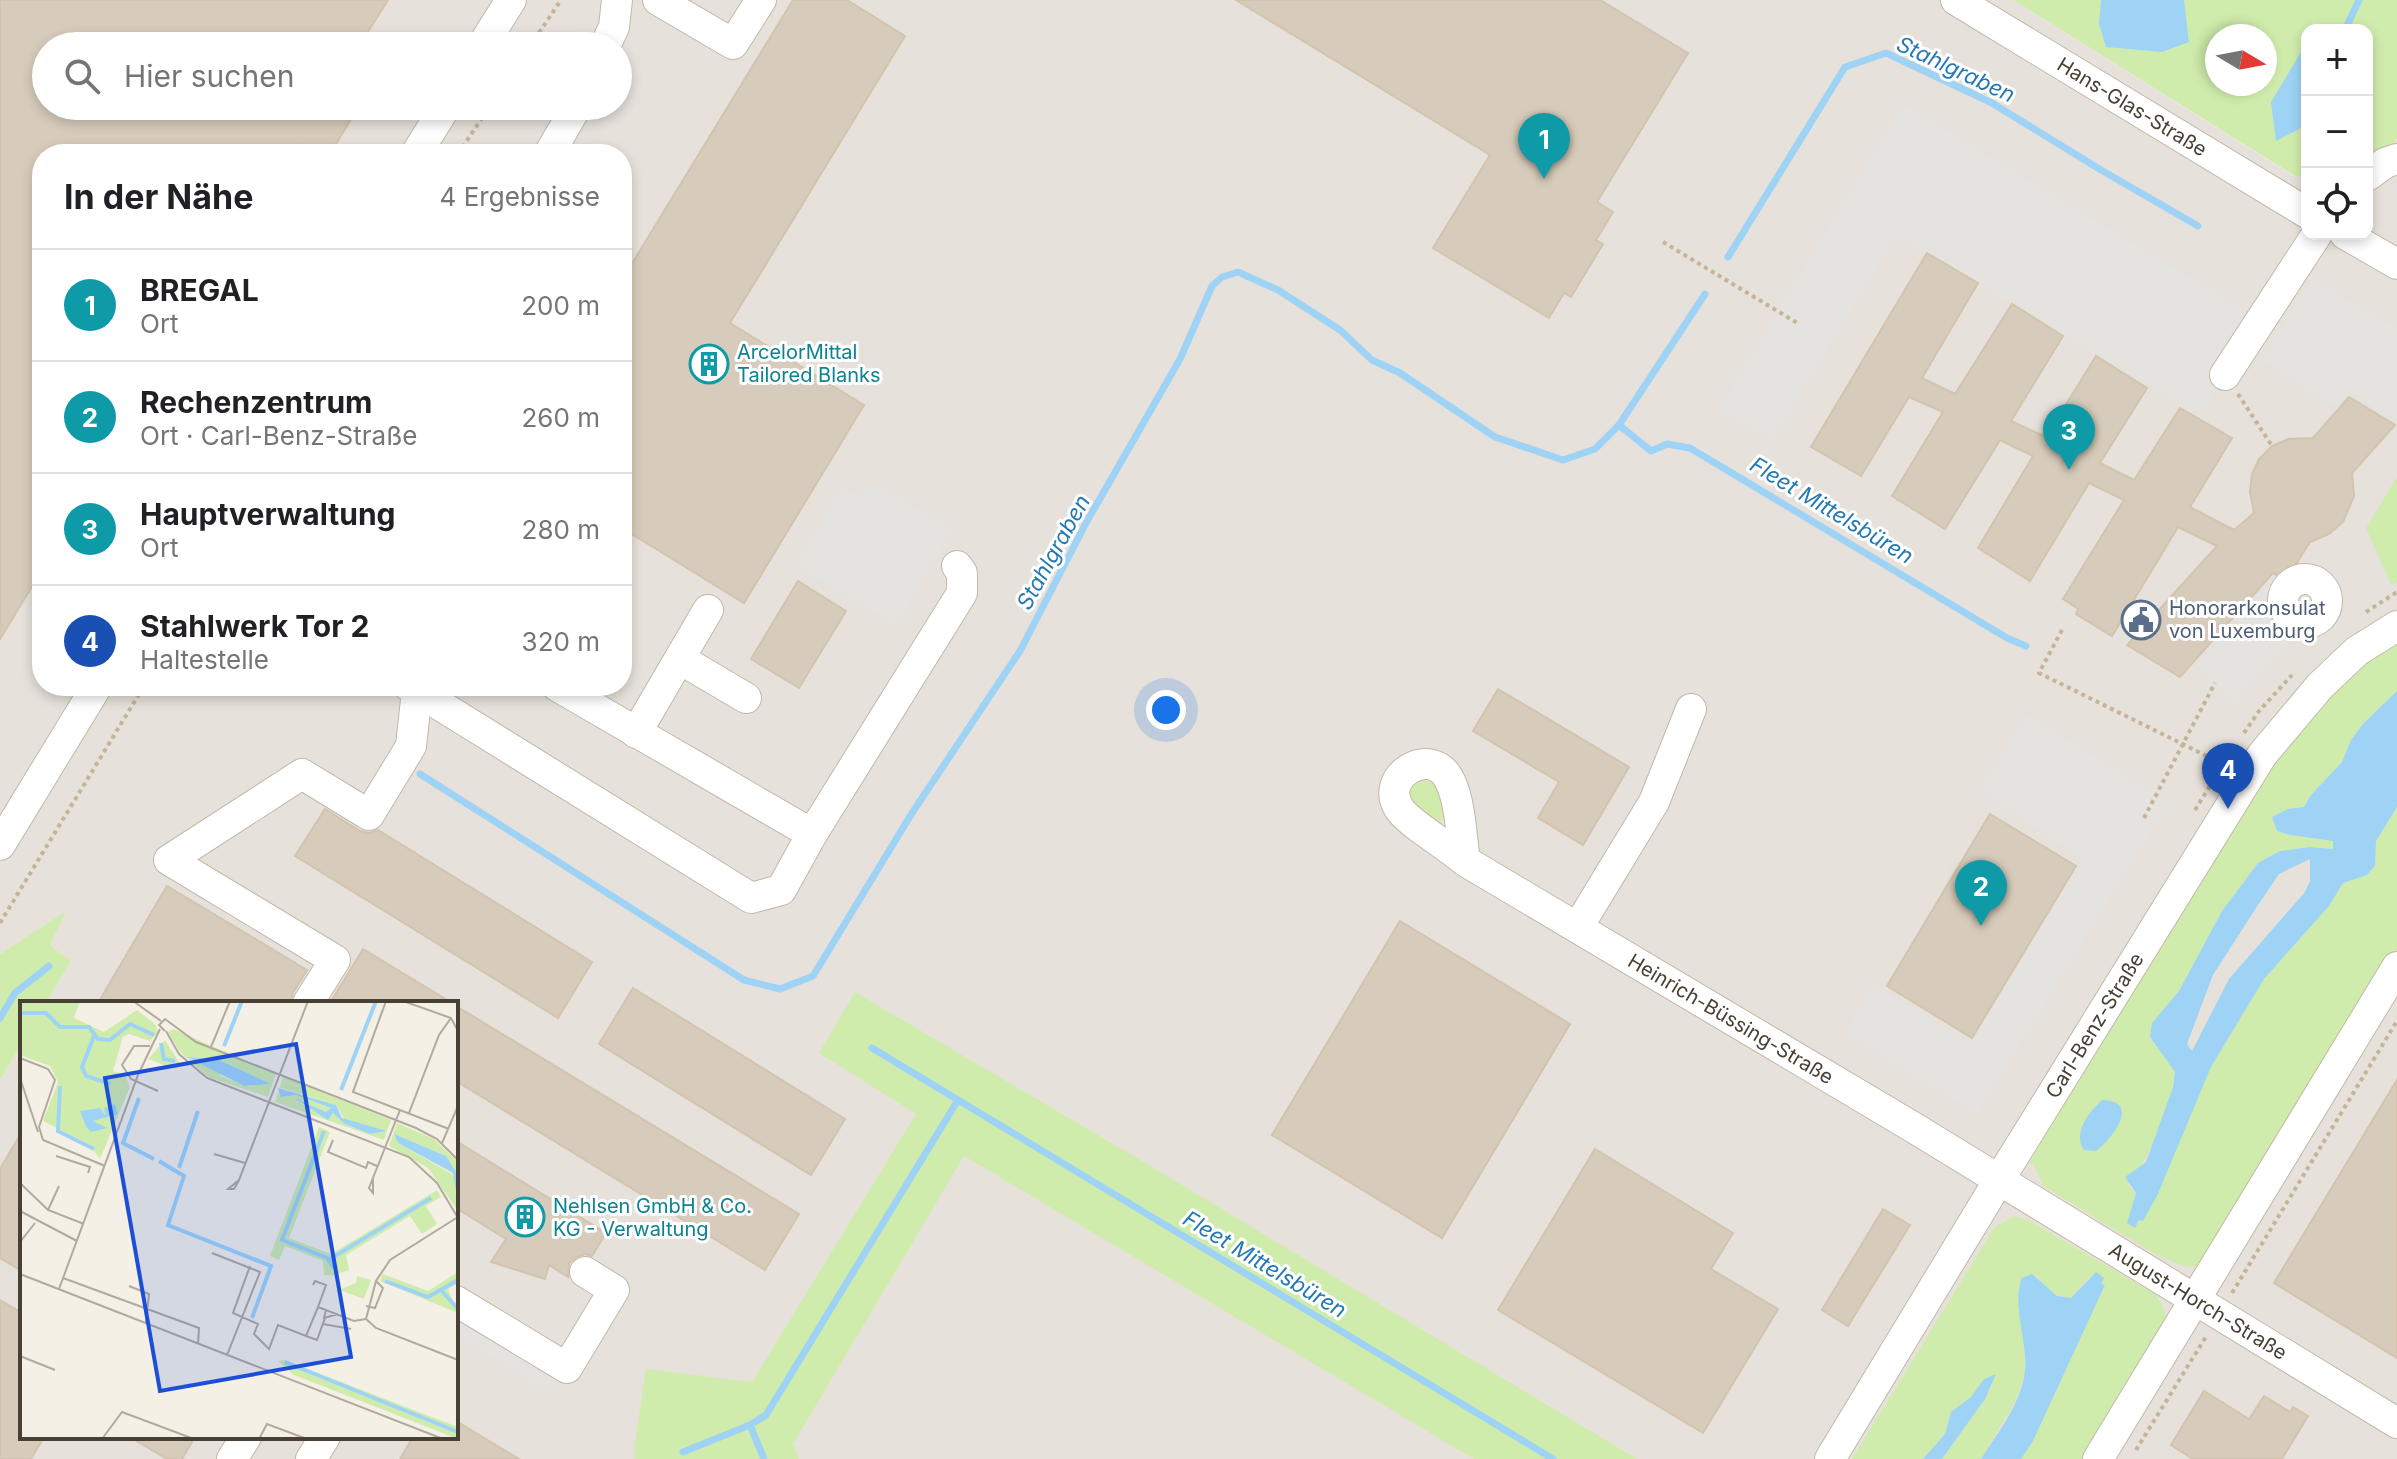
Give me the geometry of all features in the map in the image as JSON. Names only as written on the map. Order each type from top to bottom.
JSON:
[{"type":"street","points":[[491,32],[511,0]]},
{"type":"street","points":[[612,32],[617,0]]},
{"type":"street","points":[[658,0],[733,44],[761,0]]},
{"type":"street","name":"Hans-Glas-Straße","points":[[1956,0],[2301,209]]},
{"type":"street","points":[[422,144],[437,120]]},
{"type":"street","points":[[555,144],[569,120]]},
{"type":"street","points":[[2373,172],[2397,159]]},
{"type":"street","points":[[2225,375],[2313,240]]},
{"type":"street","points":[[2355,240],[2397,264]]},
{"type":"street","points":[[429,696],[751,898],[781,890],[812,834],[962,593],[962,573],[957,566]]},
{"type":"street","points":[[636,733],[708,610]]},
{"type":"street","points":[[2323,614],[2357,651]]},
{"type":"street","name":"Carl-Benz-Straße","points":[[1830,1459],[2262,755],[2320,686],[2357,651],[2397,626]]},
{"type":"street","points":[[680,659],[746,698]]},
{"type":"street","points":[[0,845],[91,696]]},
{"type":"street","points":[[309,1001],[335,960],[169,860],[302,774],[369,815],[411,746],[415,696]]},
{"type":"street","points":[[574,696],[812,834]]},
{"type":"street","points":[[1578,927],[1654,802],[1691,709]]},
{"type":"street","name":"Heinrich-Büssing-Straße","points":[[1465,861],[1999,1180]]},
{"type":"street","points":[[2098,1459],[2207,1308],[2397,967]]},
{"type":"street","name":"August-Horch-Straße","points":[[1999,1180],[2397,1423]]},
{"type":"street","points":[[458,1302],[567,1368],[614,1290],[585,1272]]},
{"type":"street","points":[[232,1459],[245,1439]]},
{"type":"street","points":[[311,1459],[324,1439]]},
{"type":"path","points":[[539,32],[561,0]]},
{"type":"path","points":[[465,144],[481,120]]},
{"type":"path","points":[[1663,242],[1799,324]]},
{"type":"path","points":[[2225,375],[2272,446]]},
{"type":"path","points":[[2062,630],[2039,673],[2223,764]]},
{"type":"path","points":[[2144,818],[2215,683]]},
{"type":"path","points":[[0,923],[138,696]]},
{"type":"path","points":[[2131,1459],[2207,1308],[2397,1021]]},
{"type":"shaded area","points":[[0,0],[2013,0],[2294,176],[2301,177],[2301,240],[2373,240],[2373,160],[2389,153],[2397,138],[2397,1459],[0,1459],[0,1080],[20,1046],[20,1439],[458,1439],[458,1001],[47,1001],[71,961],[50,945],[65,912],[0,954]]},
{"type":"shaded area","points":[[1903,105],[2259,320],[2200,415],[1896,236],[1772,439],[1718,411]]},
{"type":"shaded area","points":[[2312,280],[2397,329],[2397,422],[2350,392],[2337,407],[2262,360]]},
{"type":"shaded area","points":[[869,481],[952,529],[897,624],[796,566],[842,487],[860,497]]},
{"type":"shaded area","points":[[2298,568],[2317,568],[2329,574],[2341,589],[2338,612],[2312,635],[2293,635],[2234,703],[2198,664],[2274,580]]},
{"type":"shaded area","points":[[2027,715],[2154,795],[2166,807],[1977,1113],[1845,1033],[1873,984],[1971,1044],[2083,859],[1981,790]]},
{"type":"shaded area","points":[[458,1302],[561,1365],[547,1390],[458,1335]]},
{"type":"green space","points":[[2013,0],[2397,0],[2397,138],[2389,153],[2373,160],[2373,24],[2301,24],[2301,176],[2295,176]]},
{"type":"green space","points":[[2397,477],[2397,582],[2391,585],[2366,528]]},
{"type":"green space","points":[[2397,640],[2397,691],[2363,724],[2351,740],[2342,762],[2311,795],[2304,808],[2288,809],[2277,831],[2334,841],[2333,849],[2309,847],[2280,851],[2258,863],[2222,911],[2179,991],[2152,1024],[2150,1037],[2175,1071],[2159,1131],[2128,1185],[2136,1193],[2133,1202],[2191,1111],[2211,1067],[2264,979],[2329,906],[2343,883],[2367,875],[2375,867],[2376,841],[2397,807],[2397,950],[2204,1266],[2198,1271],[2194,1266],[2186,1267],[2155,1254],[2043,1186],[2034,1165],[2029,1164],[2270,765],[2317,706],[2359,667]]},
{"type":"green space","points":[[1423,779],[1438,785],[1445,818],[1436,823],[1410,804],[1409,788]]},
{"type":"green space","points":[[66,911],[50,945],[71,961],[47,1001],[20,1001],[20,1046],[0,1080],[0,954]]},
{"type":"green space","points":[[855,992],[1637,1459],[1474,1459],[964,1156],[793,1444],[799,1459],[635,1459],[646,1369],[752,1382],[916,1114],[819,1053]]},
{"type":"green space","points":[[2013,1216],[2028,1220],[2155,1294],[2163,1306],[2166,1319],[2087,1459],[2021,1459],[2033,1441],[2104,1286],[2088,1278],[2071,1298],[2051,1292],[2037,1276],[2024,1340],[2025,1372],[2017,1399],[1981,1459],[1942,1459],[1985,1399],[1995,1375],[1984,1379],[1971,1397],[1951,1412],[1945,1434],[1923,1459],[1852,1459],[1994,1228]]},
{"type":"water","points":[[2101,0],[2184,0],[2189,42],[2162,52],[2106,47],[2099,24]]},
{"type":"water","points":[[2301,52],[2301,128],[2276,141],[2271,102]]},
{"type":"water","points":[[2397,691],[2397,807],[2376,841],[2375,866],[2367,875],[2343,883],[2329,906],[2264,979],[2211,1067],[2157,1196],[2143,1221],[2139,1220],[2135,1228],[2127,1223],[2136,1193],[2125,1177],[2146,1162],[2173,1087],[2175,1072],[2150,1037],[2152,1023],[2179,991],[2222,911],[2258,863],[2280,851],[2309,847],[2333,849],[2333,841],[2277,831],[2272,817],[2288,809],[2304,807],[2342,762],[2351,740]],"holes":[[[2310,859],[2310,881],[2305,892],[2229,979],[2192,1051],[2187,1044],[2213,975],[2279,874]]]},
{"type":"water","points":[[2102,1100],[2114,1102],[2120,1107],[2120,1121],[2096,1151],[2084,1150],[2081,1130],[2087,1117]]},
{"type":"water","points":[[2096,1272],[2104,1278],[2101,1284],[2105,1285],[2033,1441],[2021,1459],[1981,1459],[2008,1417],[2023,1382],[2025,1359],[2018,1299],[2022,1278],[2032,1274],[2057,1296],[2071,1298]]},
{"type":"water","points":[[1996,1374],[1985,1399],[1942,1459],[1923,1459],[1945,1434],[1951,1412],[1971,1397],[1984,1379]]},
{"type":"building","points":[[0,0],[388,0],[368,32],[32,32],[32,120],[351,120],[336,144],[32,144],[32,586],[0,639]]},
{"type":"building","name":"ArcelorMittal Tailored Blanks","points":[[793,0],[847,0],[905,36],[730,323],[864,405],[744,603],[632,534],[632,264]]},
{"type":"building","points":[[1236,0],[1600,0],[1688,53],[1597,202],[1613,212],[1596,240],[1603,244],[1571,297],[1564,293],[1549,318],[1433,248],[1490,155]]},
{"type":"building","points":[[1927,253],[1978,283],[1922,378],[1955,394],[2012,304],[2063,336],[2011,421],[2046,437],[2096,356],[2147,388],[2100,463],[2134,480],[2180,408],[2232,438],[2190,507],[2234,530],[2254,513],[2250,492],[2252,474],[2259,459],[2272,446],[2288,439],[2313,438],[2349,397],[2395,425],[2352,473],[2354,496],[2343,522],[2329,534],[2310,542],[2286,580],[2273,573],[2180,677],[2127,645],[2217,546],[2178,527],[2112,636],[2076,614],[2078,609],[2063,599],[2124,500],[2089,483],[2030,581],[1978,548],[2033,456],[2000,440],[1945,529],[1892,496],[1943,412],[1909,397],[1861,476],[1811,447]]},
{"type":"building","points":[[798,581],[846,611],[799,688],[751,659]]},
{"type":"building","points":[[1498,689],[1629,767],[1583,845],[1538,818],[1559,782],[1473,731]]},
{"type":"building","points":[[325,809],[360,831],[369,833],[378,830],[592,962],[558,1018],[295,856]]},
{"type":"building","points":[[1990,814],[2076,866],[1972,1038],[1887,986]]},
{"type":"building","points":[[167,886],[307,970],[291,1001],[99,1001]]},
{"type":"building","points":[[1400,921],[1570,1024],[1442,1238],[1272,1135]]},
{"type":"building","points":[[363,949],[449,1001],[331,1001]]},
{"type":"building","points":[[633,988],[845,1119],[811,1175],[599,1044]]},
{"type":"building","points":[[458,1007],[799,1214],[765,1270],[458,1082]]},
{"type":"building","points":[[2397,1080],[2397,1358],[2274,1283]]},
{"type":"building","points":[[20,1135],[20,1270],[0,1258],[0,1169]]},
{"type":"building","name":"Nehlsen GmbH & Co. KG - Verwaltung","points":[[458,1142],[606,1233],[592,1256],[585,1254],[569,1263],[568,1277],[549,1265],[545,1279],[491,1262],[506,1239],[458,1209]]},
{"type":"building","points":[[1595,1149],[1733,1233],[1711,1269],[1778,1309],[1703,1433],[1498,1310]]},
{"type":"building","points":[[1883,1209],[1910,1225],[1848,1326],[1822,1310]]},
{"type":"building","points":[[0,1300],[20,1312],[20,1439],[43,1439],[31,1459],[0,1459]]},
{"type":"building","points":[[2204,1391],[2249,1419],[2264,1396],[2290,1412],[2293,1407],[2308,1416],[2282,1459],[2193,1459],[2171,1445]]},
{"type":"building","points":[[458,1422],[519,1459],[400,1459],[412,1439],[458,1439]]},
{"type":"building","points":[[133,1439],[194,1439],[182,1459],[167,1459]]},
{"type":"waterway","name":"Stahlgraben","points":[[2348,24],[2359,0]]},
{"type":"waterway","name":"Stahlgraben","points":[[1728,257],[1845,67],[1886,53],[1992,103],[2198,226]]},
{"type":"waterway","name":"Stahlgraben","points":[[420,774],[744,980],[780,989],[813,976],[912,813],[1020,651],[1086,523],[1180,359],[1212,286],[1222,277],[1238,272],[1278,290],[1340,330],[1372,360],[1400,373],[1495,437],[1563,460],[1595,449],[1619,425],[1705,294]]},
{"type":"waterway","name":"Fleet Mittelsbüren","points":[[1619,425],[1651,451],[1667,444],[1690,448],[2007,638],[2026,646]]},
{"type":"waterway","name":"Stahlgraben","points":[[0,1018],[15,993],[49,966]]},
{"type":"waterway","name":"Fleet Mittelsbüren","points":[[872,1048],[958,1100]]},
{"type":"waterway","name":"Fleet Mittelsbüren","points":[[683,1452],[750,1425],[766,1415],[958,1100],[1553,1459]]},
{"type":"waterway","name":"Fleet Mittelsbüren","points":[[750,1425],[764,1459]]},
{"type":"place","name":"BREGAL","points":[[1544,179]]},
{"type":"place","name":"ArcelorMittal Tailored Blanks","points":[[709,364]]},
{"type":"place","name":"Hauptverwaltung","points":[[2069,470]]},
{"type":"place","name":"Honorarkonsulat von Luxemburg","points":[[2141,620]]},
{"type":"place","name":"Stahlwerk Tor 2","points":[[2228,809]]},
{"type":"place","name":"Rechenzentrum","points":[[1981,926]]},
{"type":"place","name":"Nehlsen GmbH & Co. KG - Verwaltung","points":[[525,1217]]}]
